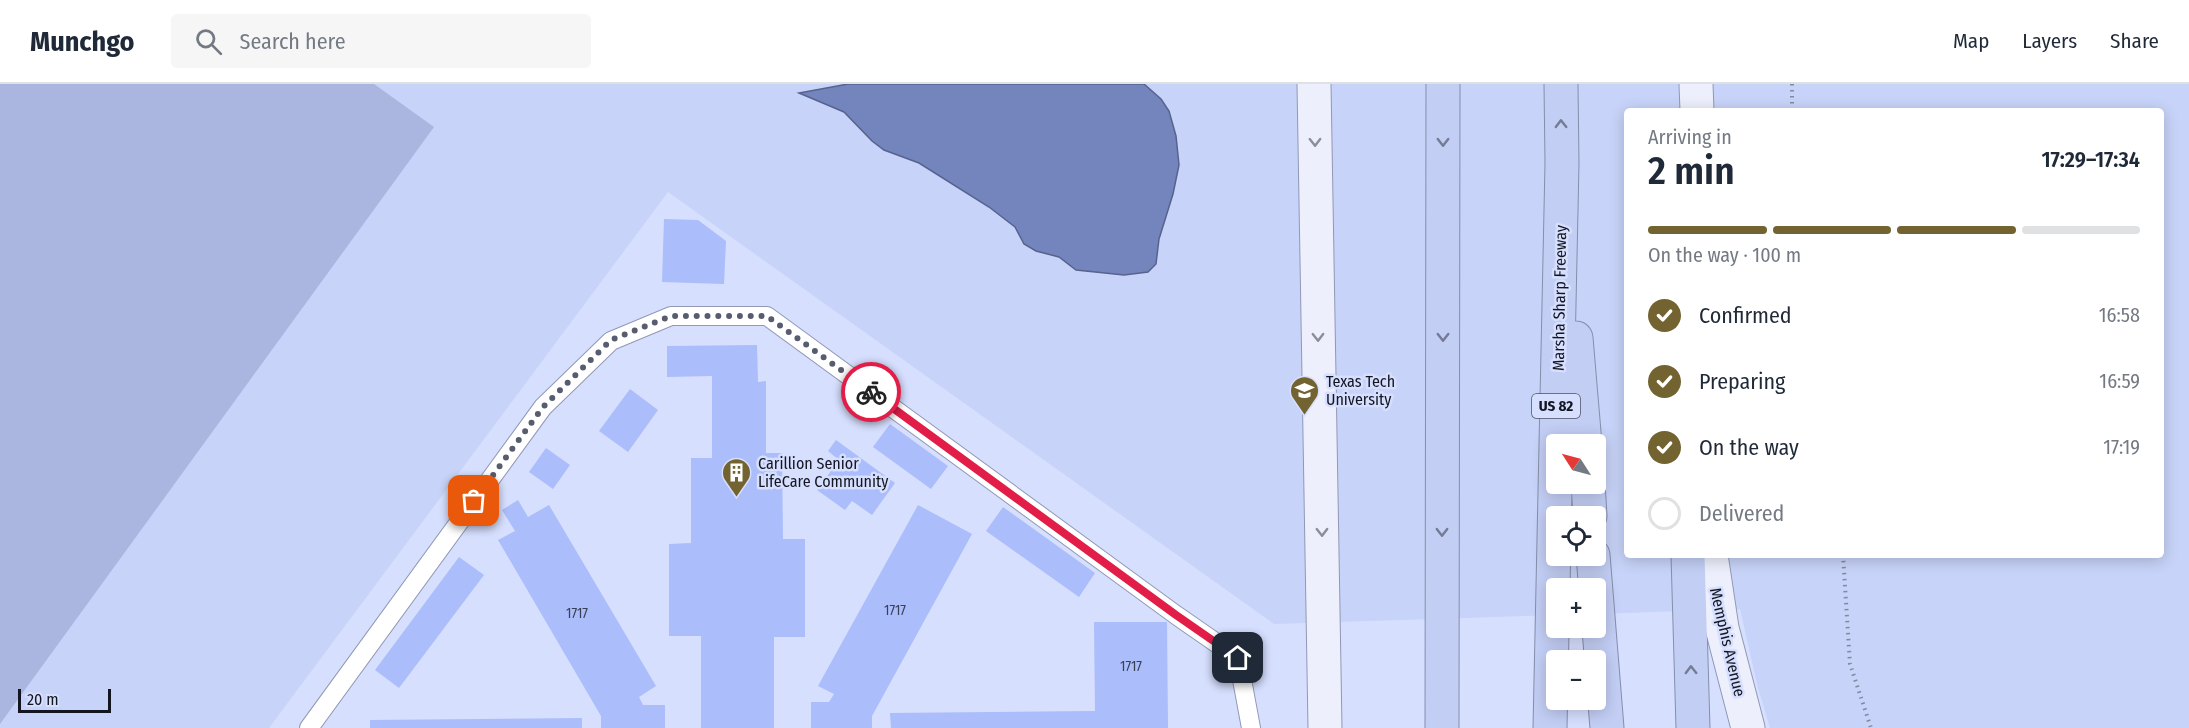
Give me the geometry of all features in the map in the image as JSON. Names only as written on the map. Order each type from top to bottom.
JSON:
[{"type":"highway","points":[[1442,728],[1443,84]]},
{"type":"highway","name":"Marsha Sharp Freeway","points":[[1550,728],[1562,163],[1561,84]]},
{"type":"highway","points":[[1562,163],[1583,434]]},
{"type":"highway","points":[[1688,558],[1692,728]]},
{"type":"highway","points":[[1594,566],[1607,728]]},
{"type":"main road","points":[[1314,84],[1325,728]]},
{"type":"main road","points":[[1696,84],[1697,108]]},
{"type":"main road","name":"Memphis Avenue","points":[[1712,558],[1714,584],[1722,628],[1748,728]]},
{"type":"lane","points":[[309,728],[543,407],[611,340],[671,316],[767,316],[1238,658],[1251,728]]},
{"type":"path","points":[[1792,84],[1792,108]]},
{"type":"path","points":[[1843,558],[1850,664],[1871,728]]},
{"type":"shaded area","name":"Texas Tech University","points":[[0,84],[2189,84],[2189,728],[1770,728],[1758,688],[1740,609],[1606,614],[1606,578],[1546,578],[1546,615],[1274,624],[668,192],[269,728],[0,728]]},
{"type":"shaded area","points":[[0,84],[374,84],[434,127],[0,724]]},
{"type":"shaded area","points":[[848,84],[1144,84],[1161,99],[1169,111],[1176,136],[1179,165],[1159,239],[1156,264],[1148,272],[1124,275],[1076,270],[1059,257],[1036,251],[1024,244],[1015,227],[989,207],[919,163],[884,150],[844,112],[799,93]]},
{"type":"building","points":[[664,219],[698,220],[726,241],[724,284],[662,282]]},
{"type":"building","name":"Carillion Senior LifeCare Community","points":[[757,345],[758,382],[766,381],[766,453],[782,453],[783,539],[805,539],[805,637],[774,637],[774,728],[701,728],[701,636],[669,636],[669,544],[691,543],[691,458],[712,458],[712,376],[667,377],[667,346]]},
{"type":"building","points":[[630,389],[658,410],[628,452],[599,431]]},
{"type":"building","points":[[890,424],[948,466],[931,489],[873,447]]},
{"type":"building","points":[[836,440],[895,483],[872,515],[852,501],[845,510],[817,490],[839,460],[828,451]]},
{"type":"building","points":[[546,448],[570,465],[553,489],[529,472]]},
{"type":"building","points":[[518,500],[528,517],[549,505],[656,686],[639,697],[643,705],[665,705],[665,728],[601,728],[601,716],[498,540],[515,531],[502,510]]},
{"type":"building","name":"Carillion Senior LifeCare Community","points":[[918,505],[972,534],[872,716],[872,728],[811,728],[811,702],[829,702],[834,694],[818,686]]},
{"type":"building","points":[[1003,507],[1095,573],[1079,597],[986,531]]},
{"type":"building","points":[[459,557],[484,575],[399,688],[375,670]]},
{"type":"building","points":[[1094,622],[1167,622],[1168,728],[891,728],[890,713],[1095,711]]},
{"type":"building","points":[[582,718],[582,728],[370,728],[370,720]]},
{"type":"way so far","points":[[474,501],[543,407],[611,340],[671,316],[767,316],[871,392]]},
{"type":"place","name":"Texas Tech University","points":[[1305,416]]},
{"type":"place","name":"Carillion Senior LifeCare Community","points":[[737,498]]},
{"type":"route","points":[[871,392],[1238,658]]}]
